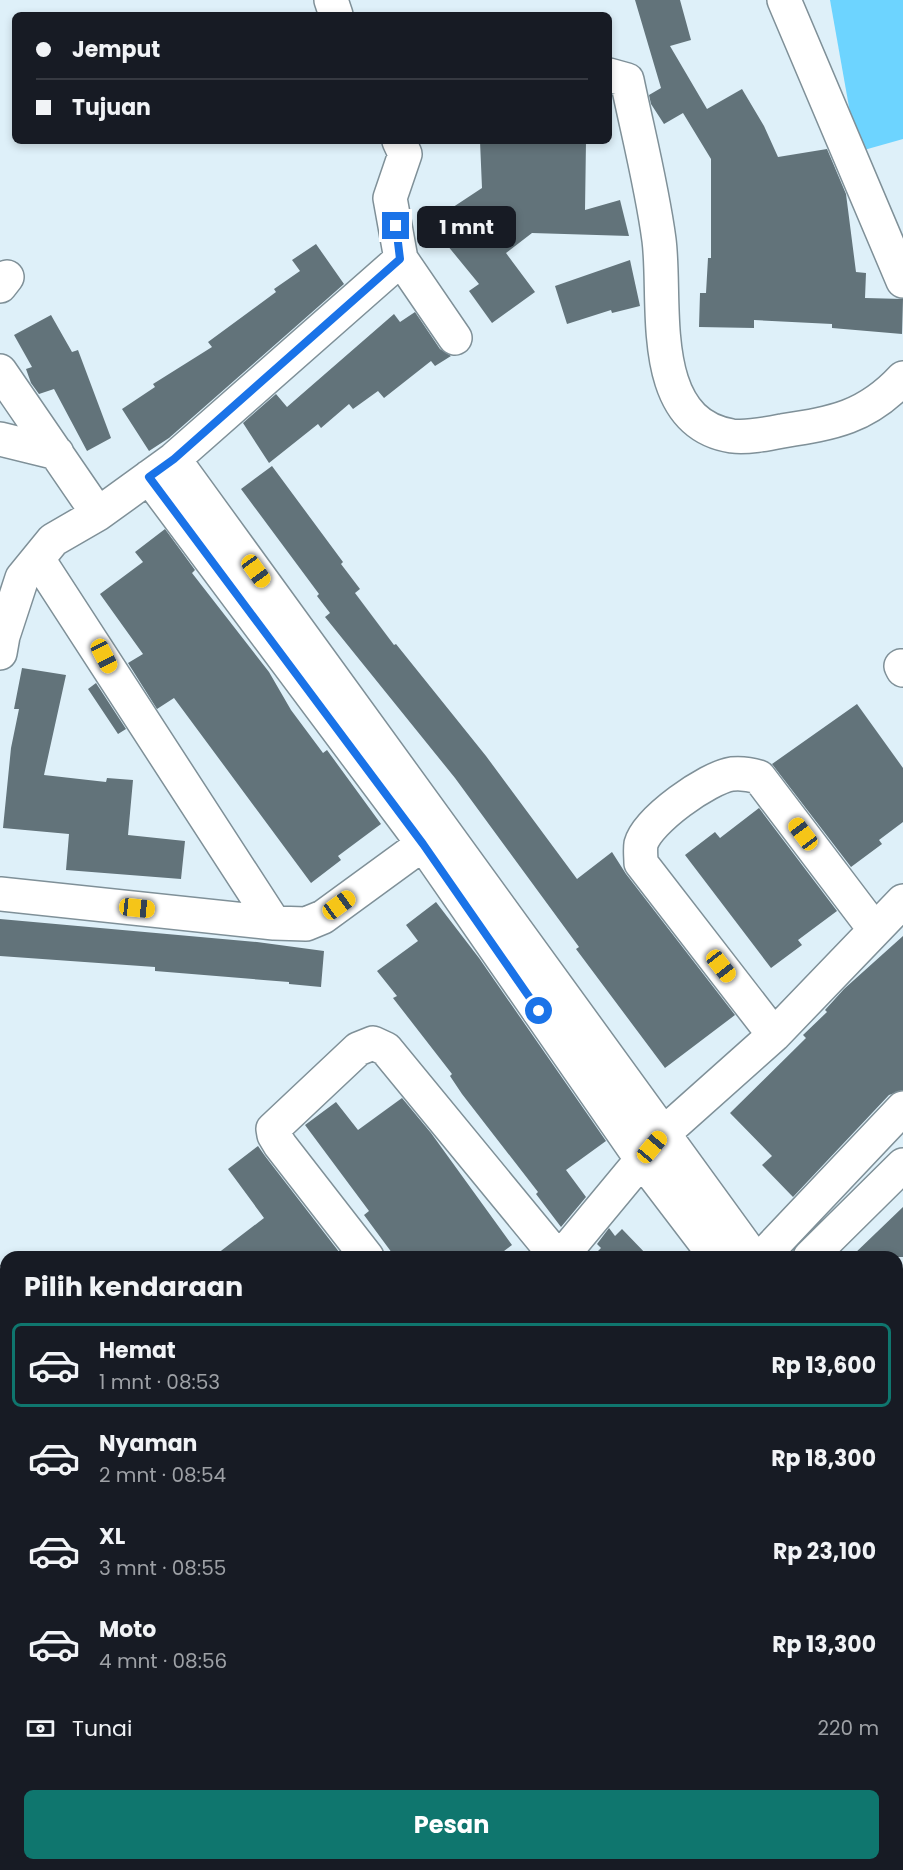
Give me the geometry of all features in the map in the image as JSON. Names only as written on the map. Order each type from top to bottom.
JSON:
[{"type":"street","points":[[784,0],[903,281]]},
{"type":"street","points":[[612,76],[627,80],[659,241],[665,355],[674,390],[690,414],[710,429],[732,436],[812,427],[839,422],[866,410],[889,393],[903,378]]},
{"type":"street","points":[[400,144],[405,154],[390,198],[400,259],[455,338]]},
{"type":"street","points":[[0,652],[22,578],[53,540],[98,514],[161,468],[400,259]]},
{"type":"street","points":[[0,371],[98,514]]},
{"type":"street","points":[[0,439],[57,453]]},
{"type":"street","points":[[161,468],[642,1160],[711,1251]]},
{"type":"street","points":[[161,468],[446,832],[749,1251]]},
{"type":"street","points":[[38,559],[104,656],[274,923]]},
{"type":"street","points":[[774,1035],[640,863],[641,844],[651,827],[701,787],[729,775],[746,773],[759,777],[875,930]]},
{"type":"street","points":[[0,894],[274,923],[306,924],[323,917],[423,844]]},
{"type":"street","points":[[564,1251],[663,1134],[774,1035],[903,901]]},
{"type":"street","points":[[362,1251],[280,1145],[273,1129],[358,1049],[373,1043],[386,1049],[554,1251]]},
{"type":"street","points":[[768,1251],[903,1108]]},
{"type":"street","points":[[816,1251],[903,1165]]},
{"type":"shaded area","points":[[830,0],[903,0],[903,139],[857,152]]},
{"type":"building","points":[[635,0],[680,0],[691,40],[670,46],[707,109],[742,89],[764,126],[778,157],[827,149],[846,194],[856,272],[866,273],[865,298],[903,299],[902,334],[832,328],[832,324],[754,320],[754,328],[699,327],[700,293],[706,293],[708,258],[711,258],[711,159],[683,113],[664,124],[651,104],[649,95],[661,88]]},
{"type":"building","points":[[480,144],[586,144],[585,210],[620,200],[629,236],[532,233],[506,253],[535,292],[492,323],[469,291],[479,284],[429,223],[482,188]]},
{"type":"building","points":[[316,244],[344,284],[169,438],[149,451],[122,409],[155,387],[153,384],[212,347],[208,342],[276,292],[274,289],[300,271],[292,260]]},
{"type":"building","points":[[630,260],[640,306],[612,313],[611,310],[567,324],[555,286]]},
{"type":"building","points":[[415,312],[440,349],[451,356],[435,366],[431,361],[384,398],[378,391],[353,409],[349,404],[321,428],[318,424],[269,463],[243,423],[276,394],[287,407],[394,314],[400,322]]},
{"type":"building","points":[[51,315],[72,352],[78,350],[111,438],[87,451],[54,389],[39,394],[31,383],[26,369],[32,367],[14,335]]},
{"type":"building","points":[[272,466],[343,562],[341,564],[360,589],[355,593],[394,645],[396,644],[486,756],[577,879],[612,852],[626,874],[735,1015],[665,1068],[576,949],[579,947],[455,778],[325,617],[330,613],[317,596],[319,594],[241,489]]},
{"type":"building","points":[[165,529],[195,570],[192,573],[269,672],[291,710],[323,753],[327,750],[381,824],[338,856],[341,860],[311,883],[174,698],[157,709],[128,663],[143,654],[100,594],[143,562],[135,552]]},
{"type":"building","points":[[22,668],[66,675],[44,775],[106,782],[107,778],[133,780],[128,835],[185,841],[181,879],[66,870],[69,834],[3,828],[11,748],[19,709],[14,709]]},
{"type":"building","points":[[96,683],[126,729],[118,734],[88,689]]},
{"type":"building","points":[[857,704],[903,768],[903,822],[879,840],[882,844],[851,867],[772,764]]},
{"type":"building","points":[[759,808],[837,911],[798,940],[802,945],[771,968],[685,855],[715,832],[720,838]]},
{"type":"building","points":[[436,902],[479,958],[606,1141],[566,1170],[586,1197],[561,1227],[536,1194],[538,1192],[462,1094],[450,1076],[452,1074],[393,998],[397,996],[377,971],[418,941],[406,925]]},
{"type":"building","points":[[0,919],[257,942],[324,951],[321,987],[289,984],[289,982],[155,971],[155,967],[0,956]]},
{"type":"building","points":[[903,936],[903,1090],[889,1095],[793,1197],[762,1165],[772,1156],[730,1113],[806,1038],[803,1035],[827,1012],[825,1010],[844,989]]},
{"type":"building","points":[[402,1098],[431,1133],[512,1245],[504,1251],[391,1251],[364,1215],[369,1211],[305,1125],[336,1102],[358,1130]]},
{"type":"building","points":[[258,1146],[338,1251],[221,1251],[264,1218],[228,1169]]},
{"type":"building","points":[[903,1207],[903,1251],[857,1251]]},
{"type":"building","points":[[609,1228],[615,1236],[622,1229],[643,1251],[598,1251],[601,1248],[597,1244]]},
{"type":"route","points":[[396,226],[400,259],[174,459],[149,477],[423,844],[539,1011]]}]
